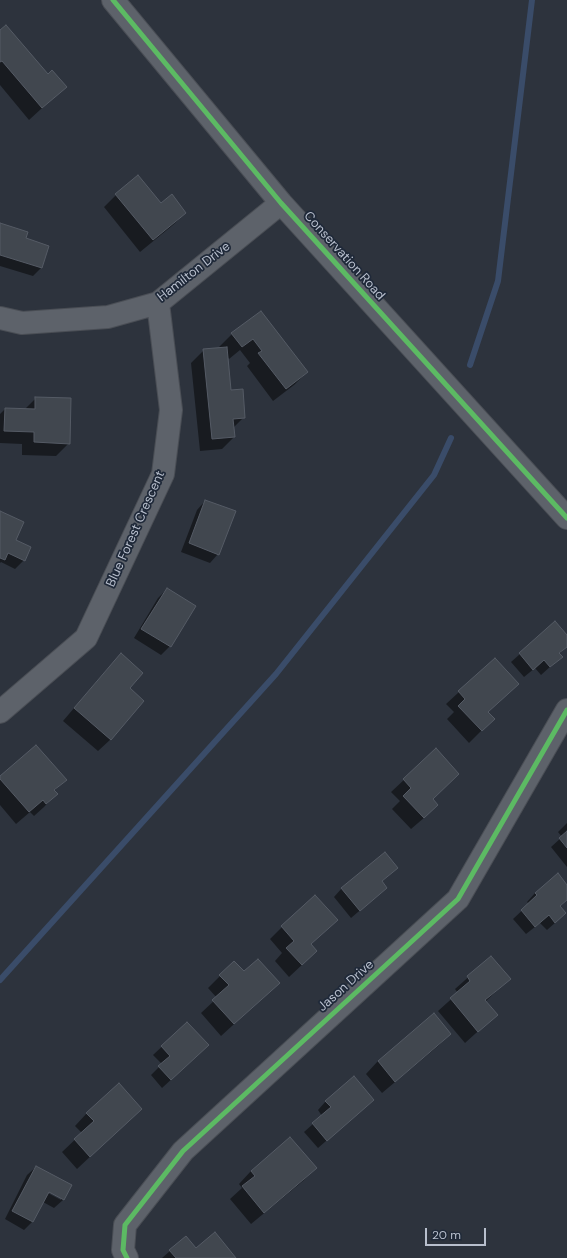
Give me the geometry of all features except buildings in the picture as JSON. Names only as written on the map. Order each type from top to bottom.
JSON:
[{"type":"street","name":"Conservation Road","points":[[113,0],[281,203],[567,518]]},
{"type":"street","name":"Hamilton Drive","points":[[0,318],[22,323],[108,317],[158,303],[281,203]]},
{"type":"street","name":"Blue Forest Crescent","points":[[0,712],[86,638],[163,474],[171,410],[158,303]]},
{"type":"street","name":"Jason Drive","points":[[127,1258],[123,1250],[125,1226],[183,1151],[458,899],[567,710]]},
{"type":"waterway","points":[[470,365],[498,281],[532,0]]},
{"type":"waterway","points":[[0,980],[276,674],[434,475],[451,438]]},
{"type":"cycle path","points":[[113,0],[281,203],[567,518]]},
{"type":"cycle path","points":[[127,1258],[123,1250],[125,1225],[183,1151],[458,899],[567,710]]}]
